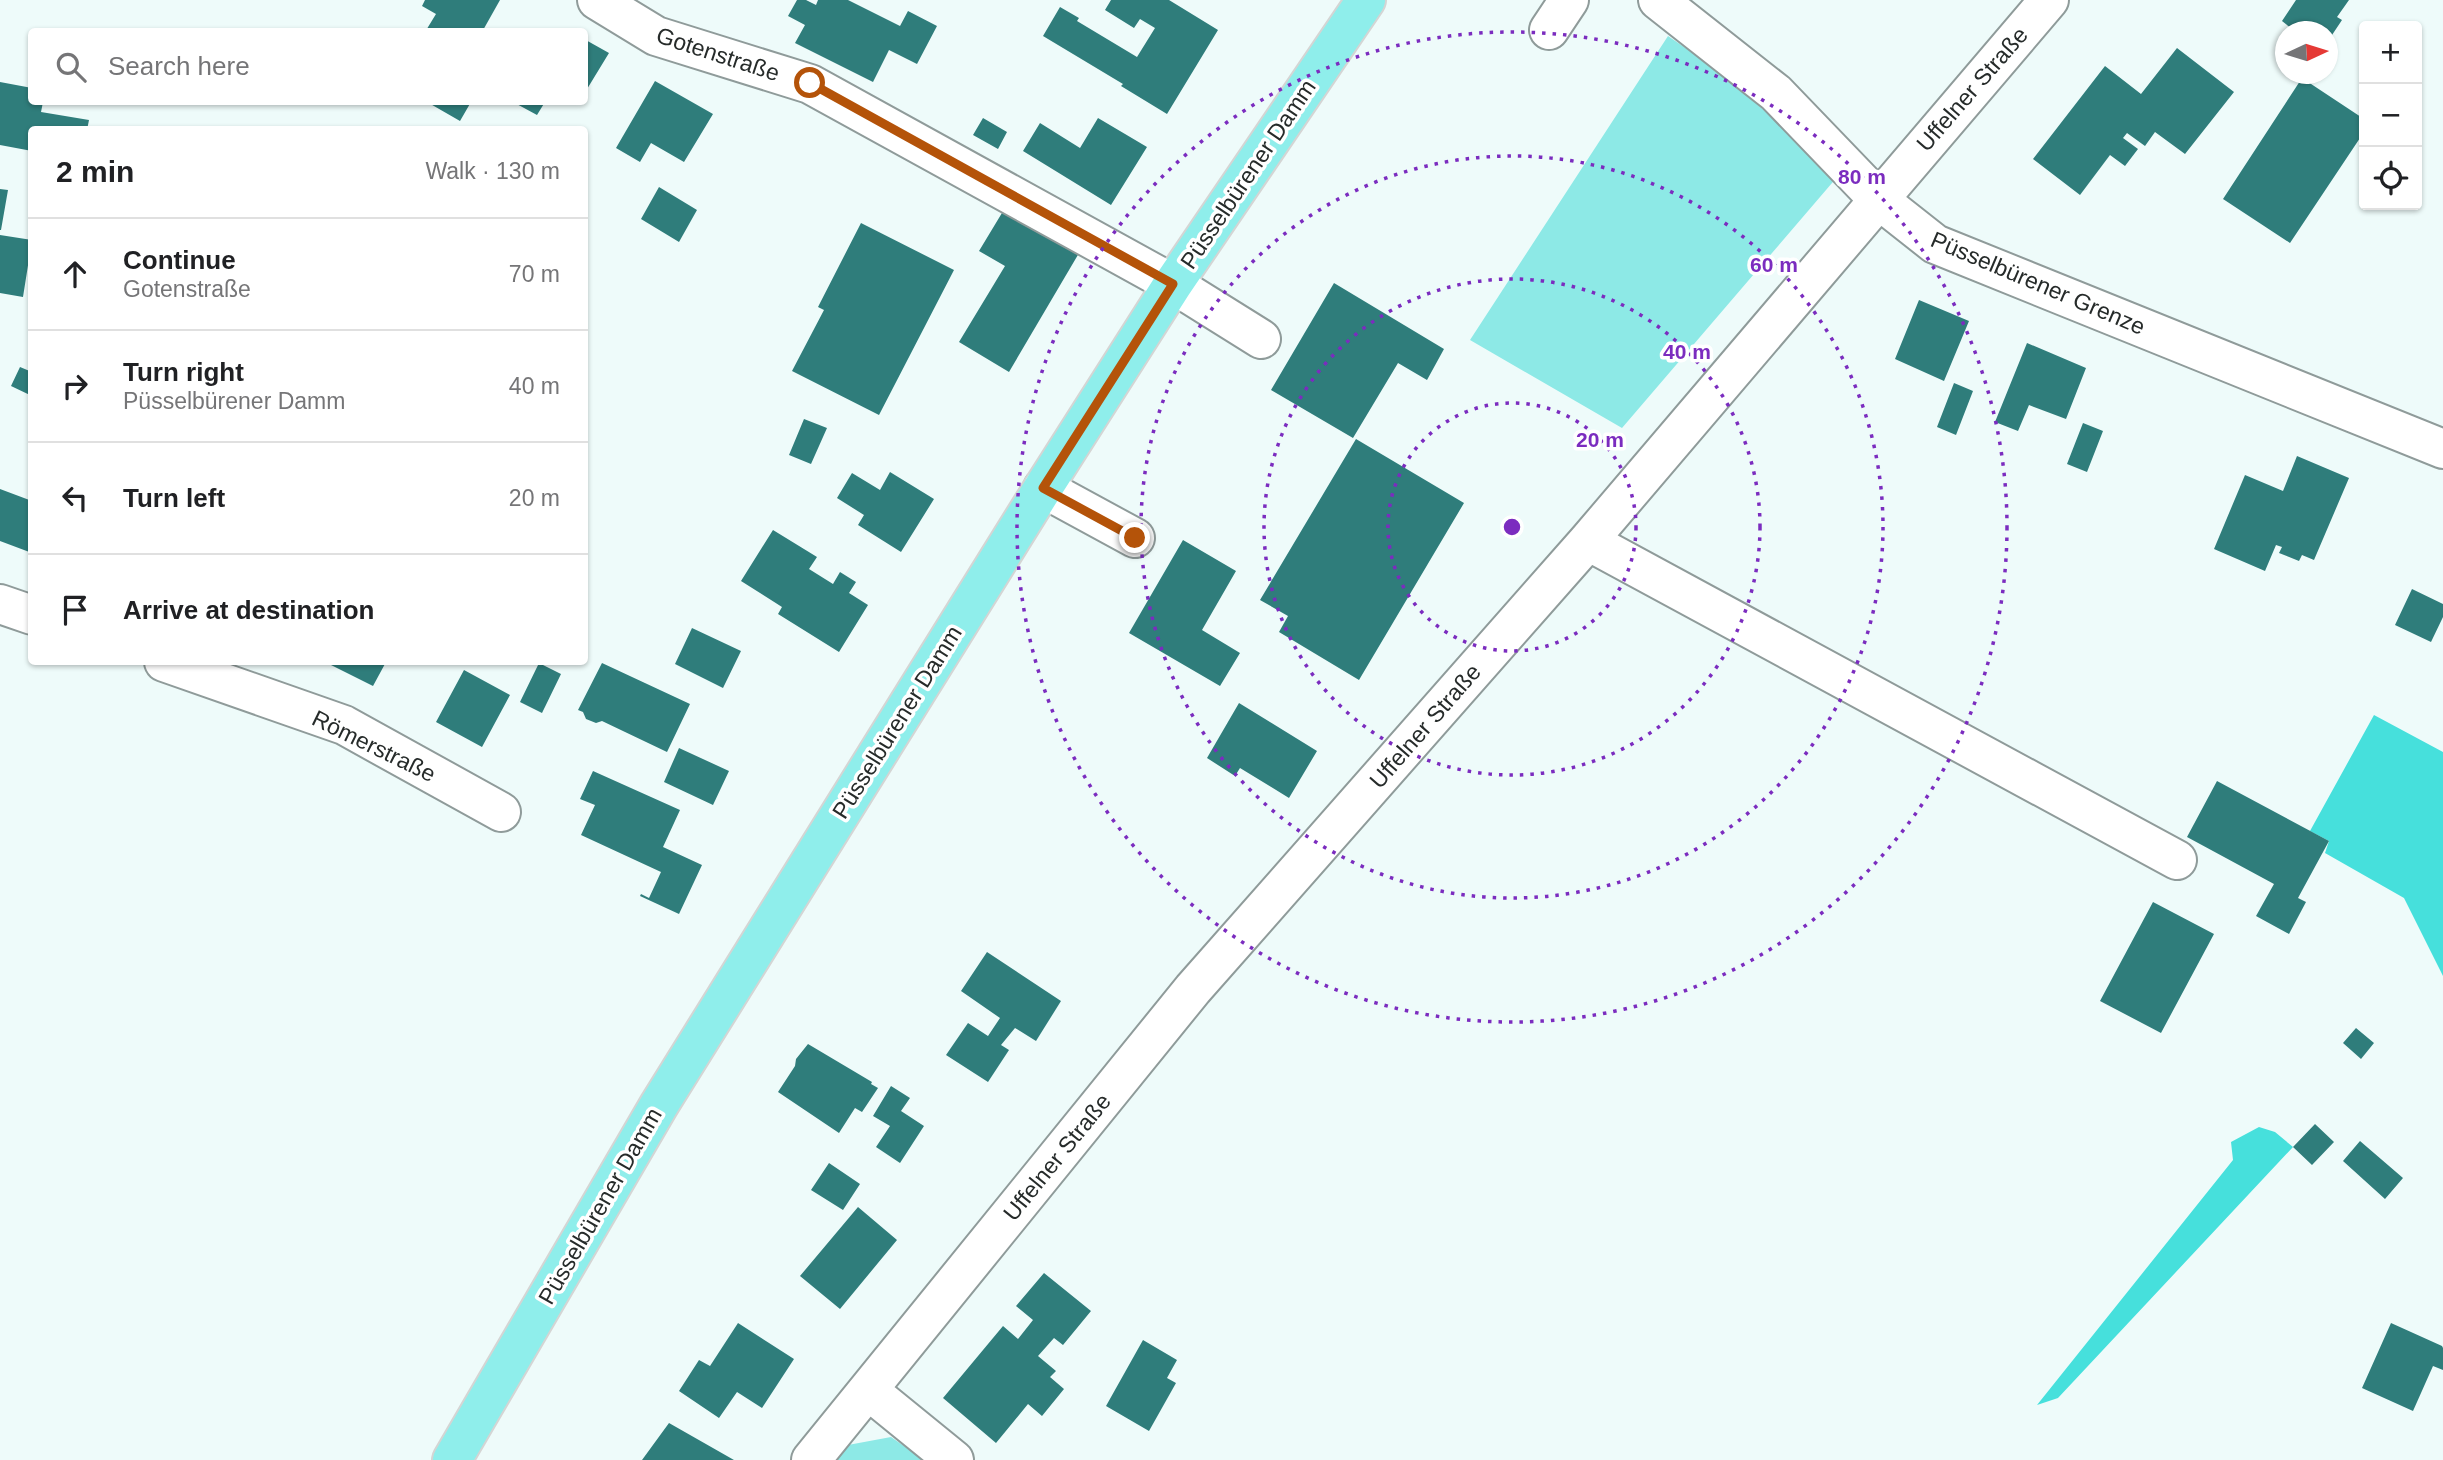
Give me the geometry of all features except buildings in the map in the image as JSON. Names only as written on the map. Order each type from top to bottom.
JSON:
[{"type":"main road","name":"Püsselbürener Damm","points":[[452,1460],[659,1105],[1043,488],[1173,284],[1366,0]]},
{"type":"street","name":"Gotenstraße","points":[[597,0],[656,36],[810,83],[1173,284],[1261,339]]},
{"type":"street","name":"Püsselbürener Grenze","points":[[1658,0],[1776,93],[1878,199],[1936,244],[2443,449]]},
{"type":"street","name":"Uffelner Straße","points":[[811,1460],[1193,989],[1588,541],[2049,0]]},
{"type":"street","points":[[1043,488],[1135,538]]},
{"type":"street","points":[[1588,541],[2177,860]]},
{"type":"street","points":[[0,604],[28,614]]},
{"type":"street","name":"Römerstraße","points":[[172,665],[344,725],[501,812]]},
{"type":"street","points":[[868,1390],[954,1460]]},
{"type":"shaded area","points":[[1668,36],[1722,73],[1838,176],[1622,428],[1470,340]]},
{"type":"shaded area","points":[[2374,715],[2443,752],[2443,976],[2404,898],[2325,853],[2329,841],[2310,831]]},
{"type":"shaded area","points":[[2259,1127],[2275,1132],[2293,1147],[2058,1398],[2037,1405],[2233,1160],[2231,1142]]},
{"type":"shaded area","points":[[891,1437],[924,1460],[837,1460],[848,1445]]},
{"type":"route","points":[[810,83],[1173,284],[1043,488],[1135,538]]}]
